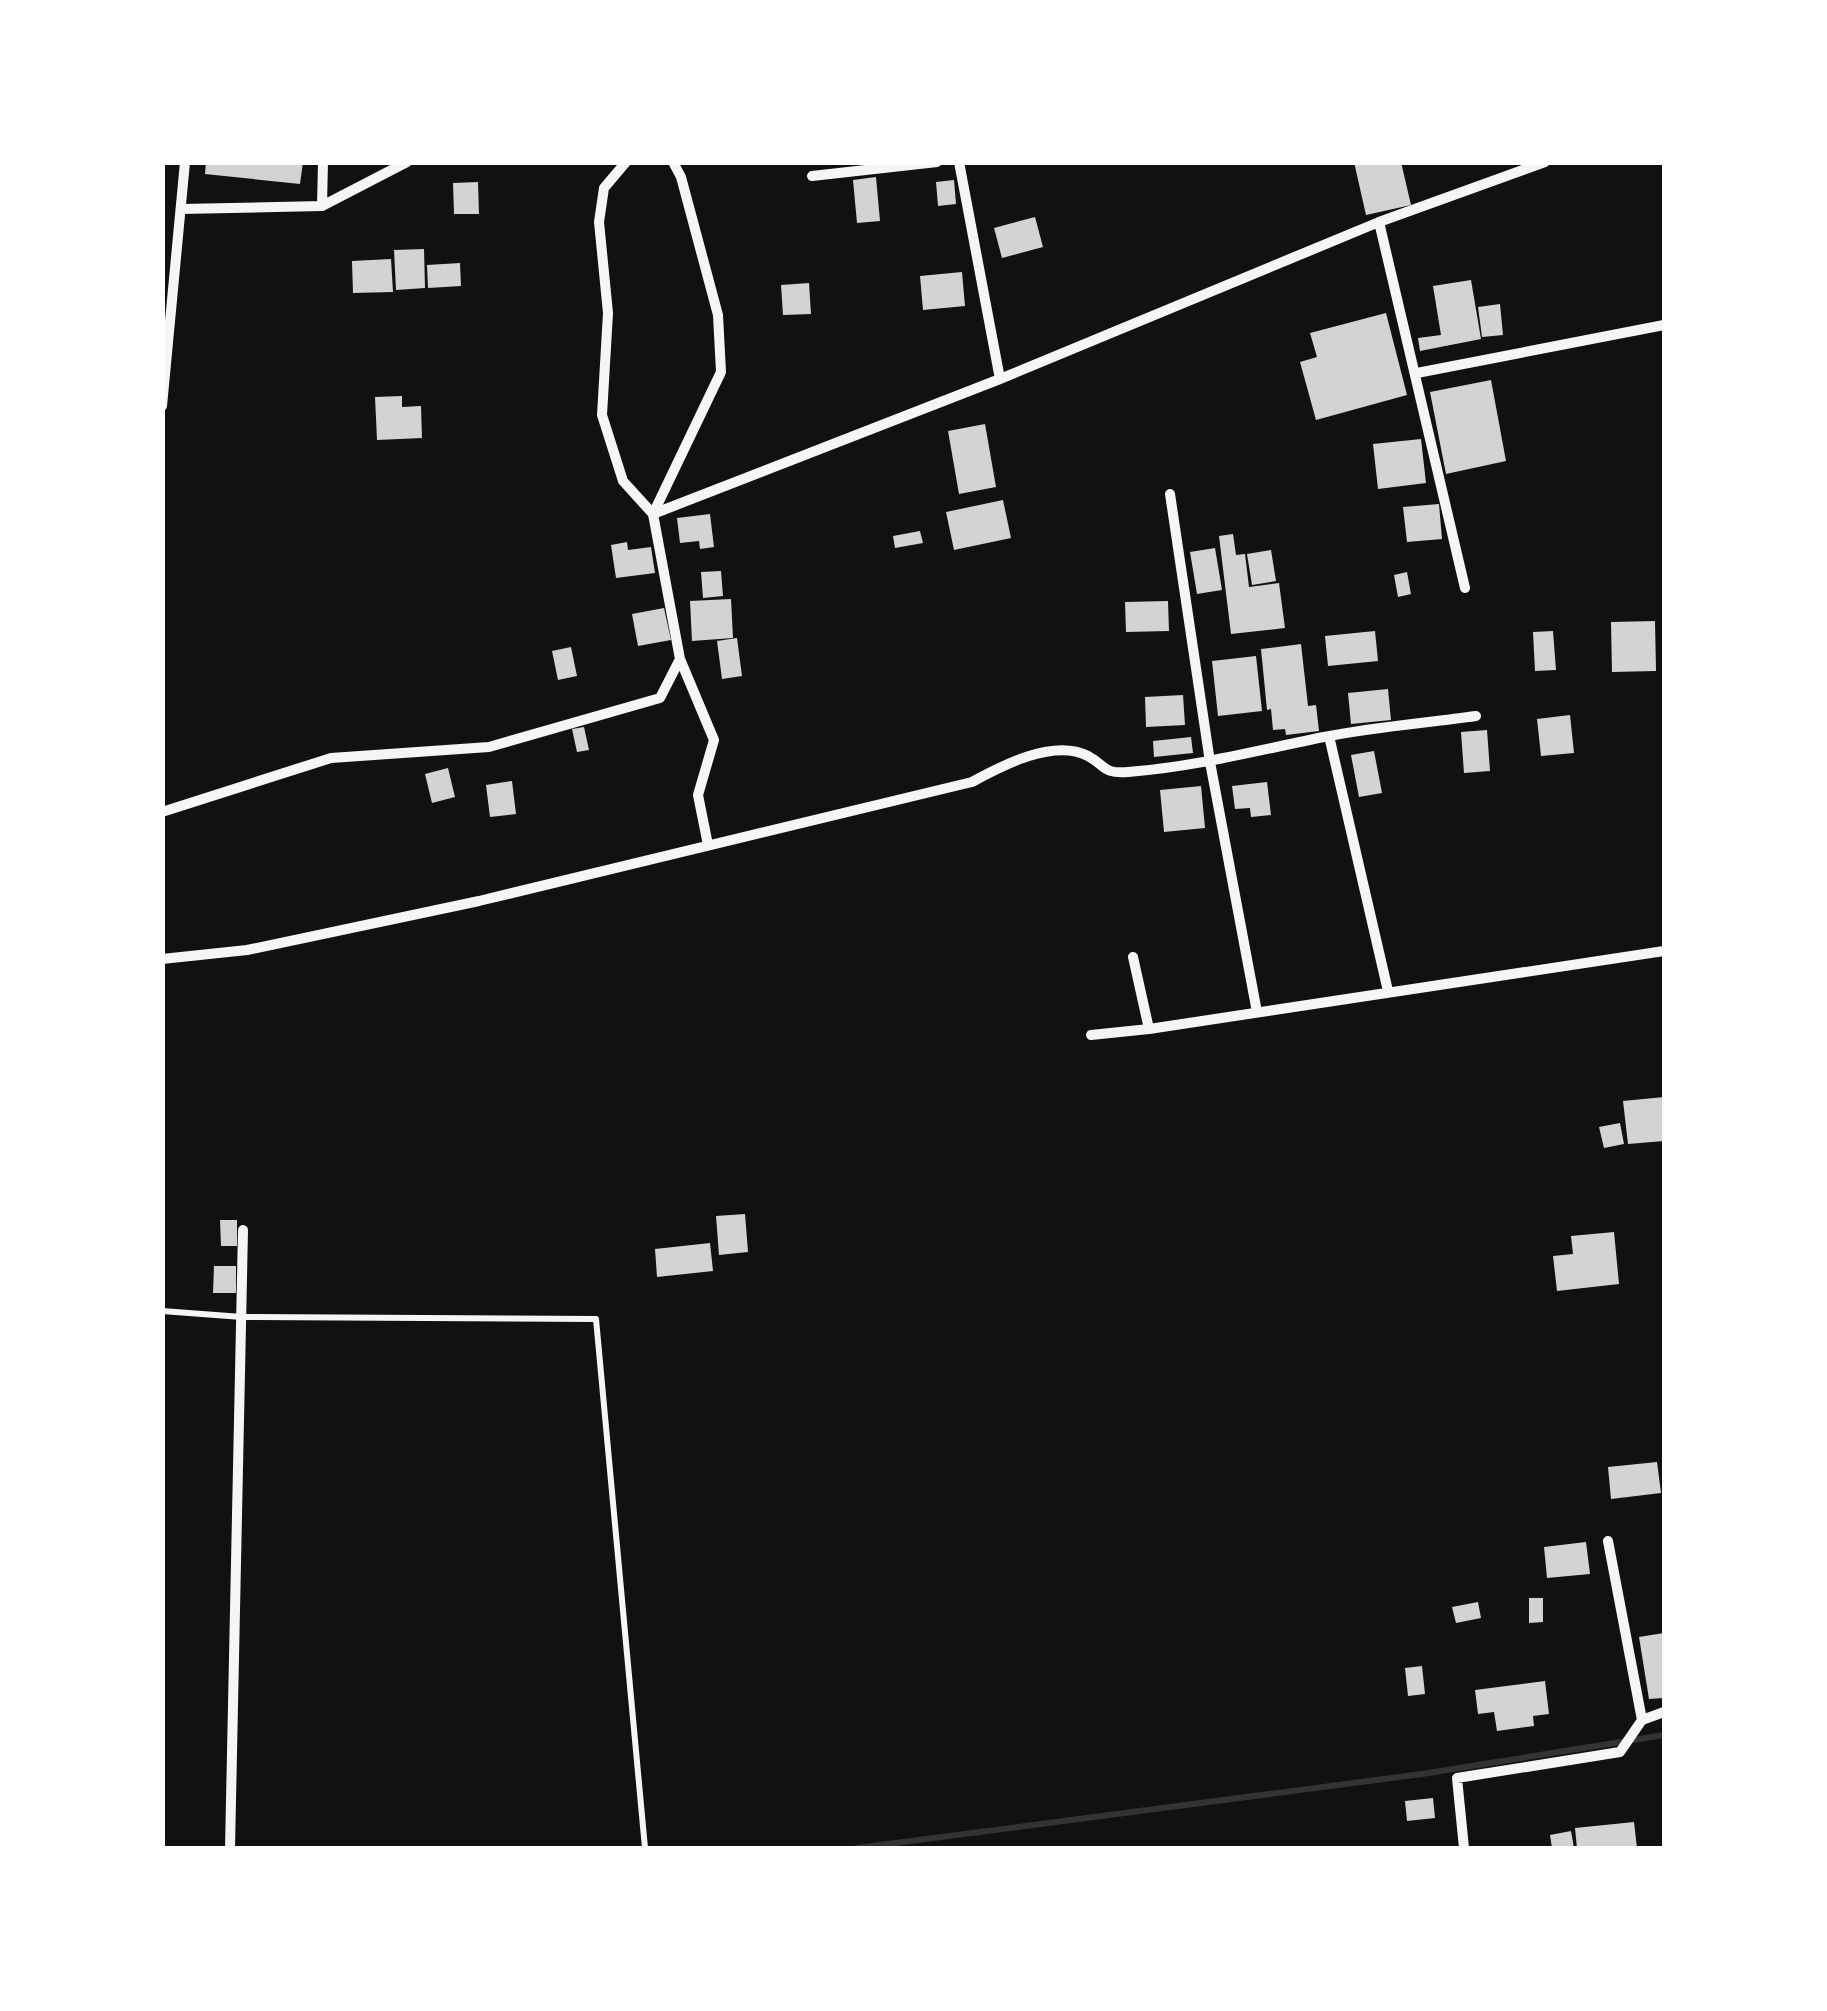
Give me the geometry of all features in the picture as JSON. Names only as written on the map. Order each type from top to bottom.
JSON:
[{"type":"street","points":[[162,406],[185,162]]},
{"type":"street","points":[[322,206],[323,162]]},
{"type":"street","points":[[181,209],[322,206],[407,162]]},
{"type":"street","points":[[626,162],[604,188],[598,222],[608,313],[602,414],[623,481],[653,514],[680,659],[714,740],[698,794],[708,845]]},
{"type":"street","points":[[653,514],[721,372],[718,315],[681,177],[673,162]]},
{"type":"street","points":[[812,176],[937,162]]},
{"type":"street","points":[[959,162],[1000,378]]},
{"type":"street","points":[[653,514],[1000,378],[1379,222],[1545,162]]},
{"type":"street","points":[[1379,222],[1465,588]]},
{"type":"street","points":[[1416,372],[1664,325]]},
{"type":"street","points":[[1170,494],[1210,762],[1258,1012]]},
{"type":"street","points":[[162,812],[331,758],[489,747],[660,698],[680,659]]},
{"type":"street","points":[[162,959],[247,950],[479,900],[972,782],[1014,760],[1056,751],[1086,755],[1106,772],[1210,762],[1329,736],[1476,716]]},
{"type":"street","points":[[1329,736],[1388,990]]},
{"type":"street","points":[[1091,1034],[1149,1029],[1664,950]]},
{"type":"street","points":[[1133,957],[1149,1029]]},
{"type":"street","points":[[230,1848],[243,1230]]},
{"type":"street","points":[[1608,1541],[1642,1720]]},
{"type":"street","points":[[1464,1848],[1457,1778],[1578,1761],[1621,1750],[1642,1720],[1664,1712]]},
{"type":"lane","points":[[162,1312],[242,1317],[596,1319],[645,1848]]},
{"type":"building","points":[[206,162],[303,162],[300,184],[205,174]]},
{"type":"building","points":[[1354,162],[1401,162],[1411,205],[1366,215]]},
{"type":"building","points":[[876,177],[880,221],[857,223],[853,180]]},
{"type":"building","points":[[954,180],[956,204],[938,206],[936,182]]},
{"type":"building","points":[[478,182],[479,214],[454,214],[453,183]]},
{"type":"building","points":[[1035,217],[1043,247],[1002,258],[994,228]]},
{"type":"building","points":[[424,249],[425,288],[396,290],[394,250]]},
{"type":"building","points":[[391,259],[393,292],[353,293],[352,261]]},
{"type":"building","points":[[460,263],[461,286],[428,288],[427,265]]},
{"type":"building","points":[[962,272],[965,306],[923,310],[920,276]]},
{"type":"building","points":[[1471,280],[1481,339],[1420,351],[1418,338],[1441,335],[1433,286]]},
{"type":"building","points":[[809,283],[811,314],[783,315],[781,285]]},
{"type":"building","points":[[1500,304],[1503,335],[1482,337],[1478,307]]},
{"type":"building","points":[[1386,313],[1407,395],[1316,420],[1300,362],[1317,357],[1310,333]]},
{"type":"building","points":[[1491,380],[1506,461],[1446,474],[1430,392]]},
{"type":"building","points":[[402,396],[402,407],[421,406],[422,438],[377,440],[375,397]]},
{"type":"building","points":[[985,424],[996,487],[959,494],[948,431]]},
{"type":"building","points":[[1421,439],[1426,483],[1378,489],[1373,444]]},
{"type":"building","points":[[1003,500],[1011,538],[954,550],[946,512]]},
{"type":"building","points":[[1439,504],[1442,539],[1407,542],[1403,507]]},
{"type":"building","points":[[710,514],[714,547],[700,549],[699,541],[680,543],[677,518]]},
{"type":"building","points":[[920,531],[923,543],[895,548],[893,536]]},
{"type":"building","points":[[1233,534],[1236,555],[1245,554],[1249,587],[1279,583],[1285,628],[1231,634],[1219,536]]},
{"type":"building","points":[[627,542],[628,550],[651,547],[655,573],[616,578],[611,545]]},
{"type":"building","points":[[1215,548],[1222,590],[1197,594],[1190,552]]},
{"type":"building","points":[[1271,550],[1276,581],[1252,585],[1247,554]]},
{"type":"building","points":[[721,571],[723,596],[703,598],[701,572]]},
{"type":"building","points":[[1407,572],[1411,594],[1398,597],[1394,575]]},
{"type":"building","points":[[731,599],[733,638],[692,641],[690,601]]},
{"type":"building","points":[[1168,601],[1169,631],[1126,632],[1125,602]]},
{"type":"building","points":[[664,608],[671,640],[638,646],[632,614]]},
{"type":"building","points":[[1655,621],[1656,671],[1612,672],[1611,622]]},
{"type":"building","points":[[1375,631],[1378,661],[1328,666],[1325,636]]},
{"type":"building","points":[[1553,631],[1556,670],[1535,671],[1533,632]]},
{"type":"building","points":[[737,638],[742,676],[722,679],[717,641]]},
{"type":"building","points":[[1301,644],[1308,706],[1316,705],[1319,731],[1286,735],[1285,729],[1273,730],[1271,709],[1267,710],[1261,649]]},
{"type":"building","points":[[571,647],[577,676],[558,680],[552,651]]},
{"type":"building","points":[[1256,656],[1262,711],[1218,716],[1212,661]]},
{"type":"building","points":[[1388,689],[1391,720],[1351,724],[1348,693]]},
{"type":"building","points":[[1183,695],[1185,725],[1146,727],[1145,697]]},
{"type":"building","points":[[1570,715],[1574,753],[1541,756],[1537,719]]},
{"type":"building","points":[[584,727],[589,750],[577,752],[572,729]]},
{"type":"building","points":[[1487,730],[1490,771],[1464,773],[1461,732]]},
{"type":"building","points":[[1191,737],[1193,753],[1154,757],[1153,741]]},
{"type":"building","points":[[1374,751],[1382,793],[1359,797],[1351,755]]},
{"type":"building","points":[[448,768],[455,797],[432,803],[425,774]]},
{"type":"building","points":[[512,781],[516,814],[490,817],[486,785]]},
{"type":"building","points":[[1267,782],[1271,815],[1251,817],[1250,808],[1235,809],[1232,786]]},
{"type":"building","points":[[1201,786],[1205,828],[1164,832],[1160,790]]},
{"type":"building","points":[[1664,1097],[1664,1141],[1628,1144],[1623,1101]]},
{"type":"building","points":[[1620,1123],[1624,1144],[1604,1148],[1599,1127]]},
{"type":"building","points":[[745,1214],[748,1252],[719,1255],[716,1216]]},
{"type":"building","points":[[220,1220],[237,1220],[237,1246],[221,1246]]},
{"type":"building","points":[[1614,1232],[1619,1284],[1557,1291],[1553,1256],[1573,1254],[1571,1236]]},
{"type":"building","points":[[710,1243],[713,1271],[657,1277],[655,1249]]},
{"type":"building","points":[[214,1266],[236,1266],[236,1293],[213,1293]]},
{"type":"building","points":[[1657,1462],[1661,1493],[1611,1499],[1608,1467]]},
{"type":"building","points":[[1586,1542],[1590,1574],[1547,1578],[1544,1547]]},
{"type":"building","points":[[1529,1598],[1543,1598],[1543,1622],[1529,1623]]},
{"type":"building","points":[[1478,1602],[1481,1618],[1456,1623],[1452,1607]]},
{"type":"building","points":[[1664,1633],[1664,1698],[1649,1699],[1639,1637]]},
{"type":"building","points":[[1422,1666],[1425,1694],[1408,1696],[1405,1668]]},
{"type":"building","points":[[1545,1681],[1549,1714],[1533,1716],[1534,1726],[1497,1731],[1494,1712],[1478,1714],[1475,1690]]},
{"type":"building","points":[[1433,1798],[1435,1818],[1407,1821],[1405,1801]]},
{"type":"building","points":[[1634,1822],[1637,1848],[1577,1848],[1575,1828]]},
{"type":"building","points":[[1571,1831],[1574,1848],[1552,1848],[1550,1835]]},
{"type":"waterway","points":[[857,1848],[1422,1774],[1664,1735]]}]
